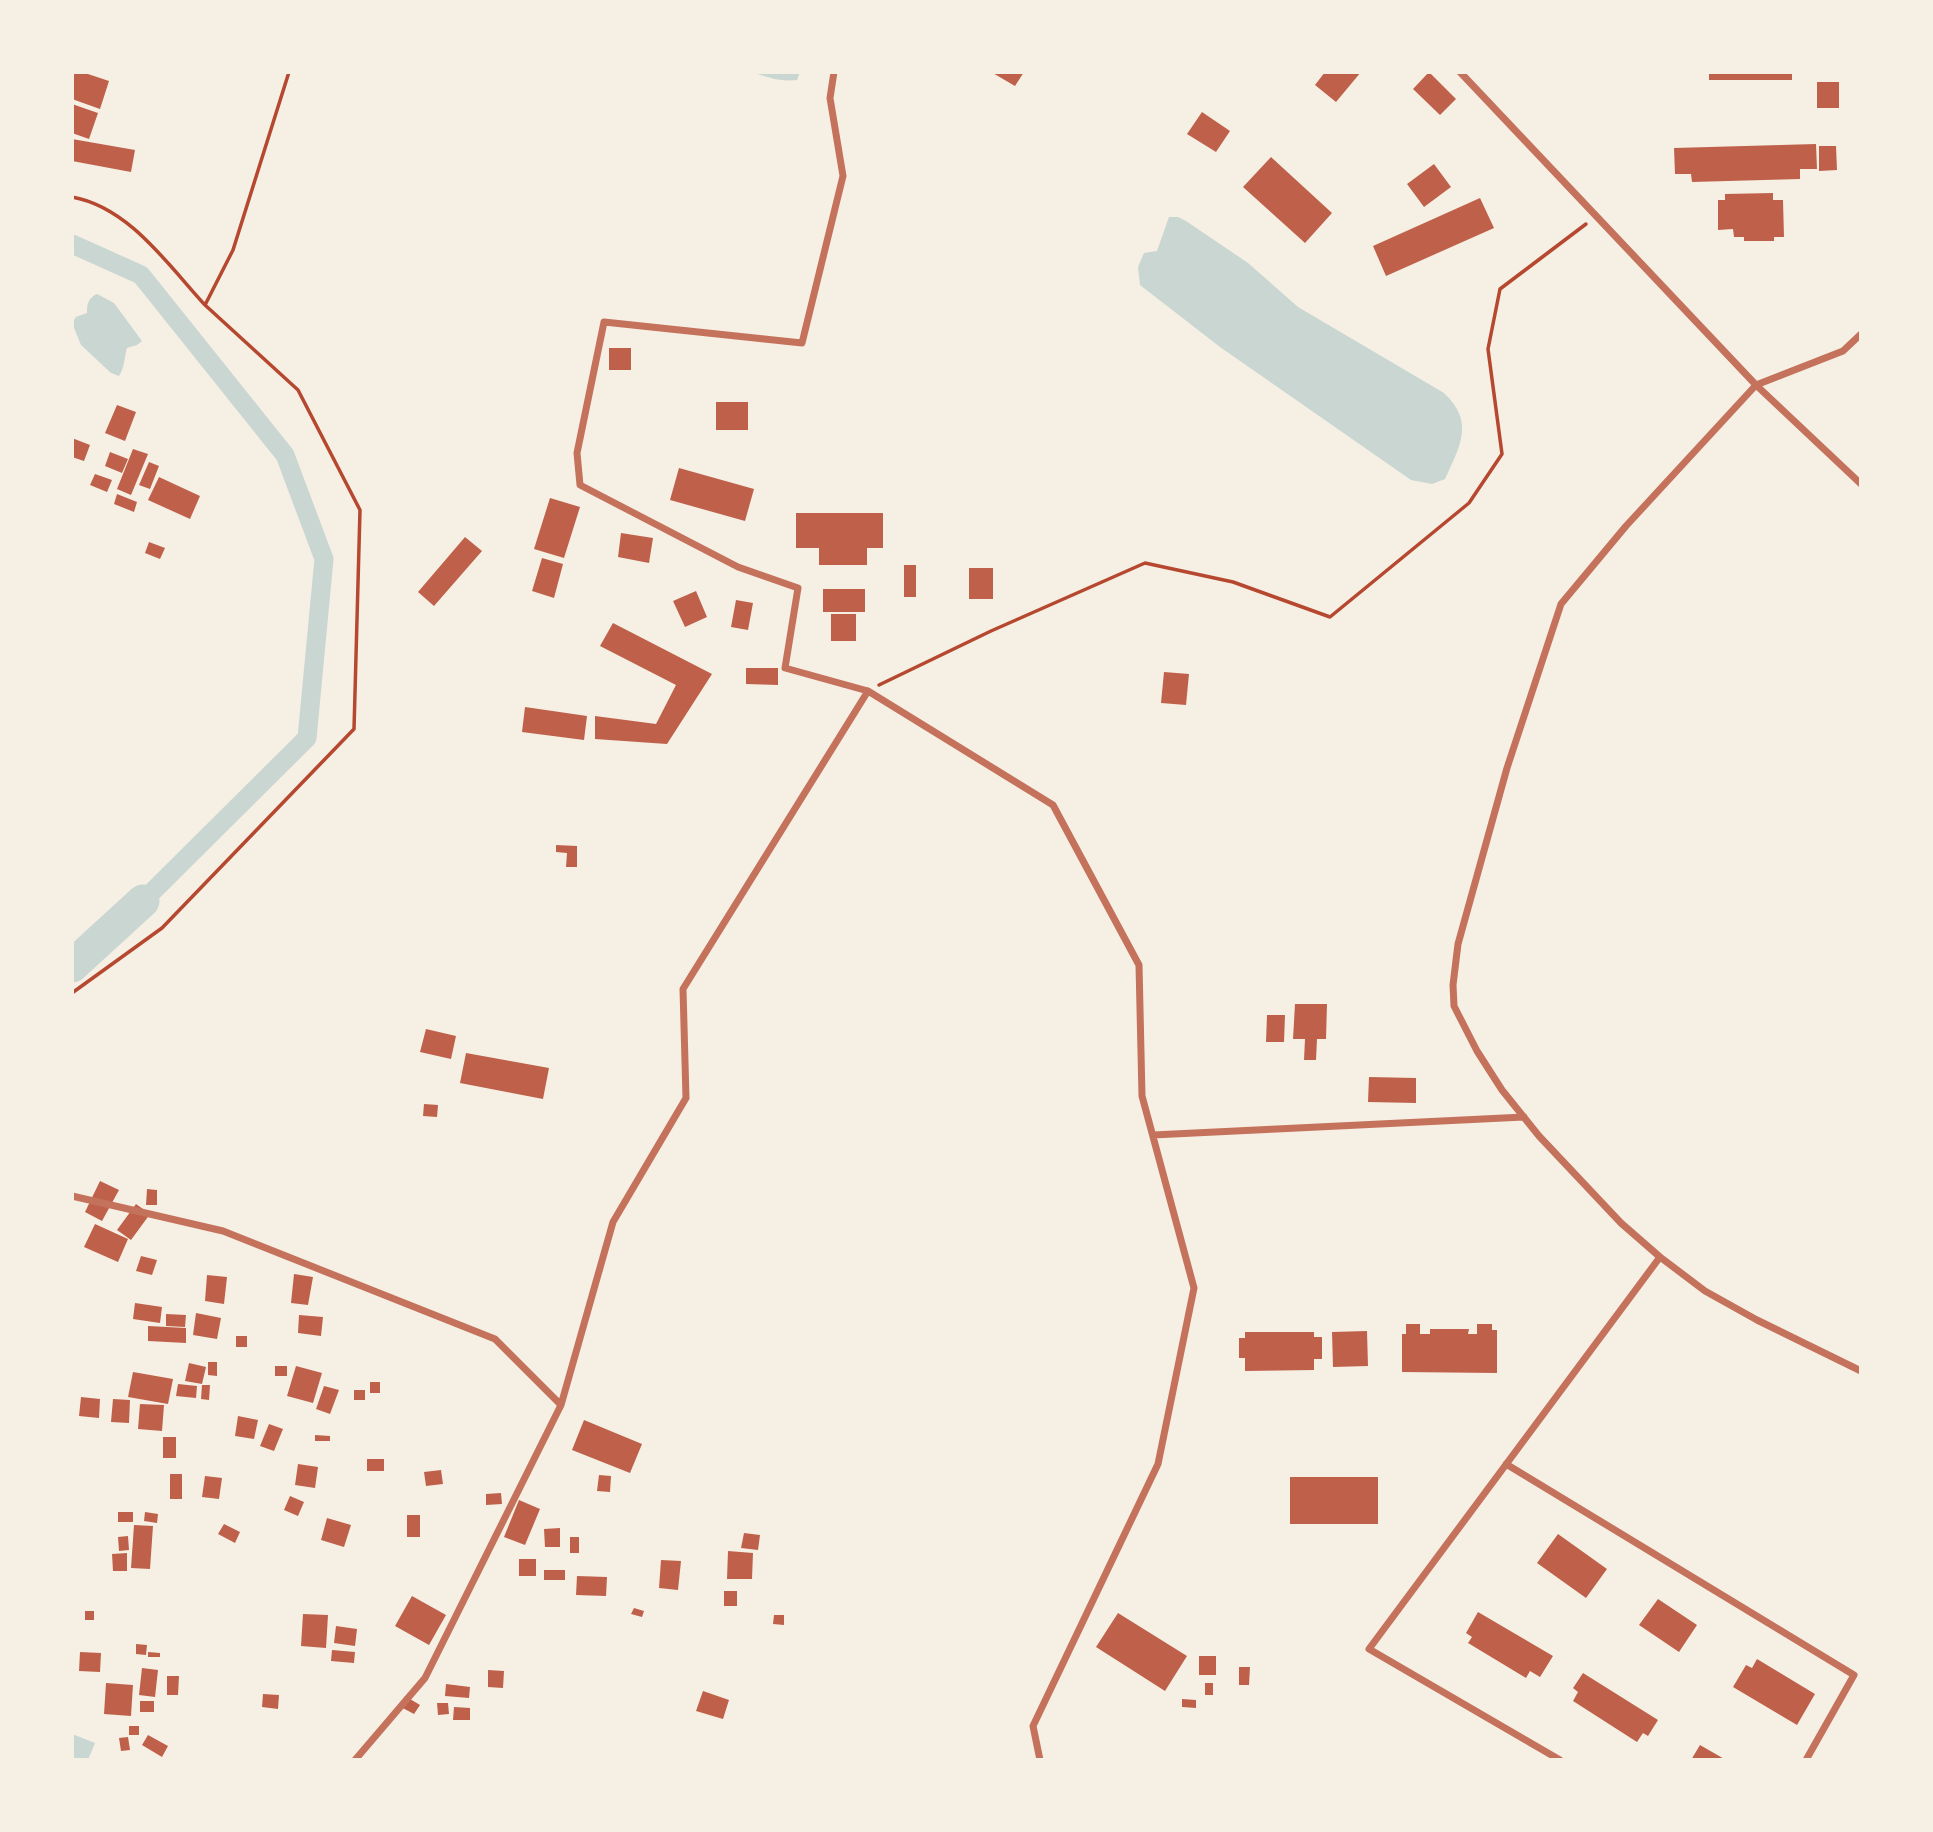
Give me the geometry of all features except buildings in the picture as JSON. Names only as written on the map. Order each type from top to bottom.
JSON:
[{"type":"street","points":[[834,72],[830,98],[843,176],[802,343],[604,322],[577,453],[580,485],[738,567],[798,588],[785,668],[868,691],[1053,805],[1139,965],[1142,1096],[1194,1288],[1158,1464],[1033,1726],[1040,1760]]},
{"type":"street","points":[[1460,72],[1756,385],[1861,484]]},
{"type":"street","points":[[1861,334],[1843,351],[1756,385],[1626,526],[1561,604],[1507,768],[1458,944],[1452,985],[1454,1006],[1477,1051],[1502,1090],[1539,1136],[1621,1223],[1705,1291],[1861,1371]]},
{"type":"street","points":[[355,1760],[425,1678],[561,1405],[613,1222],[686,1098],[683,989],[868,691]]},
{"type":"street","points":[[1153,1135],[1524,1117]]},
{"type":"street","points":[[72,1196],[223,1231],[495,1339],[561,1405]]},
{"type":"street","points":[[1560,1760],[1368,1649],[1660,1257]]},
{"type":"street","points":[[1506,1464],[1858,1675],[1806,1760]]},
{"type":"path","points":[[205,305],[233,250],[289,72]]},
{"type":"path","points":[[72,197],[88,200],[133,226],[205,305],[298,390],[360,510],[354,729],[162,928],[72,993]]},
{"type":"path","points":[[868,691],[991,631],[1145,563],[1233,582],[1330,617],[1469,503],[1502,454],[1488,348],[1500,289],[1597,216]]},
{"type":"shaded area","points":[[751,72],[800,72],[797,80],[791,80],[774,79]]},
{"type":"shaded area","points":[[1169,217],[1186,221],[1248,263],[1298,307],[1444,393],[1454,404],[1462,424],[1456,456],[1445,479],[1432,484],[1411,480],[1220,347],[1140,285],[1138,267],[1144,253],[1157,251]]},
{"type":"shaded area","points":[[97,294],[114,303],[142,341],[127,348],[119,376],[111,373],[81,345],[72,323],[76,317],[87,313],[89,302]]},
{"type":"shaded area","points":[[72,1734],[95,1743],[88,1760],[72,1760]]},
{"type":"waterway","points":[[72,244],[141,275],[285,455],[324,559],[307,738],[143,901]]},
{"type":"waterway","points":[[72,966],[143,901]]}]
